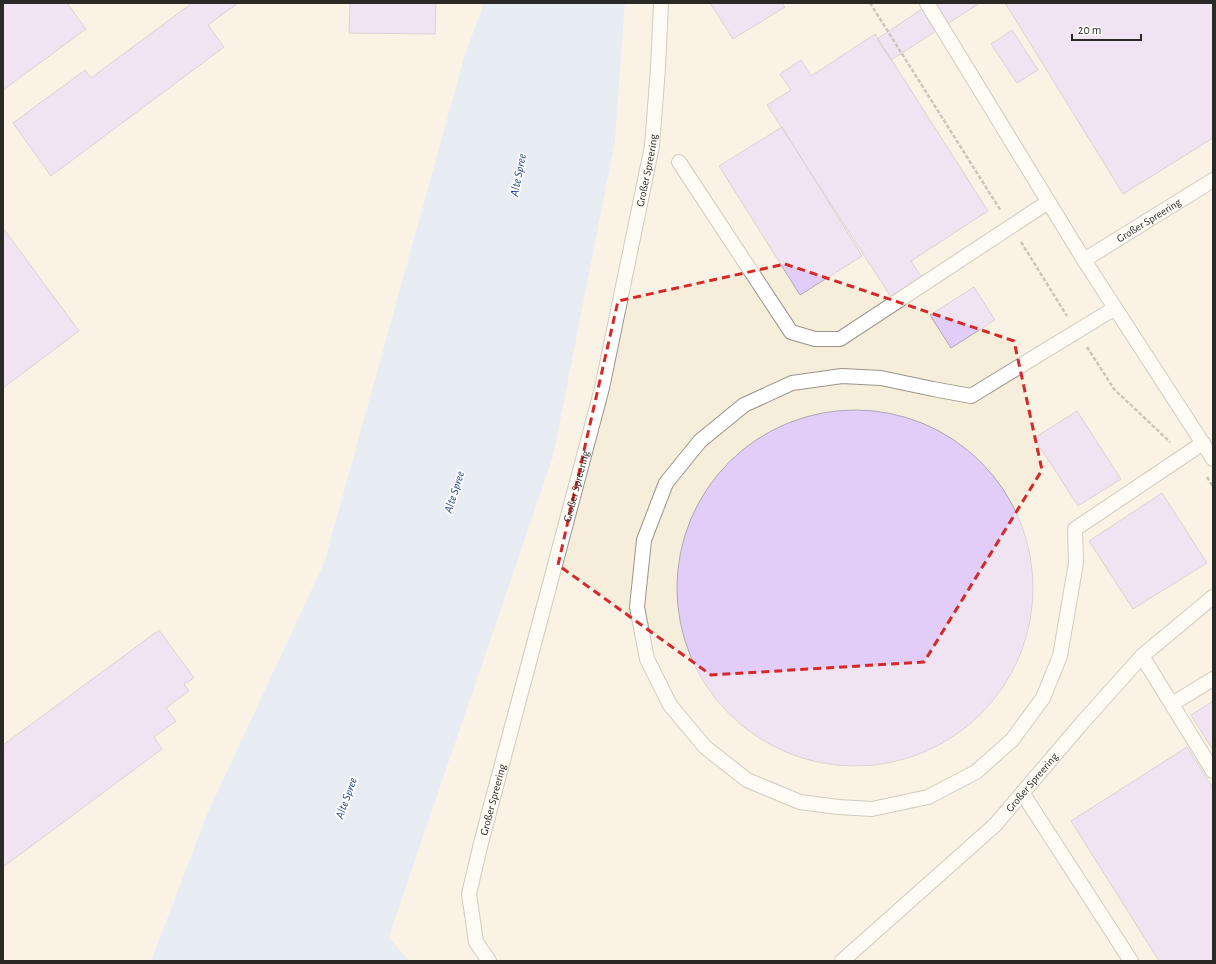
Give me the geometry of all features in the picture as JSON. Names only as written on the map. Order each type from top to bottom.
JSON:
[{"type":"lane","name":"Großer Spreering","points":[[489,961],[476,942],[469,894],[481,843],[602,388],[652,146],[661,3]]},
{"type":"lane","points":[[927,3],[1084,260],[1213,459]]},
{"type":"lane","points":[[679,162],[791,332],[815,340],[840,339],[1048,202]]},
{"type":"lane","name":"Großer Spreering","points":[[1084,260],[1213,180]]},
{"type":"lane","points":[[1115,308],[971,396],[881,378],[842,376],[792,383],[744,405],[700,441],[666,483],[644,540],[637,606],[647,659],[670,705],[705,747],[747,780],[800,802],[838,807],[872,809],[928,797],[976,772],[1012,740],[1043,698],[1060,656],[1076,563],[1076,529],[1203,443]]},
{"type":"lane","name":"Großer Spreering","points":[[842,961],[996,826],[1082,724],[1142,656],[1213,597]]},
{"type":"lane","points":[[1142,656],[1213,771]]},
{"type":"lane","points":[[1172,704],[1213,679]]},
{"type":"lane","points":[[1023,794],[1131,961]]},
{"type":"path","points":[[870,3],[1114,390],[1184,455]]},
{"type":"path","points":[[1206,476],[1213,487]]},
{"type":"highlighted area","points":[[785,264],[1014,341],[1042,470],[924,662],[711,675],[558,565],[618,301]]},
{"type":"shaded area","points":[[3,3],[484,3],[465,54],[324,563],[207,814],[151,961],[3,961]]},
{"type":"shaded area","points":[[625,3],[1213,3],[1213,961],[409,961],[389,938],[553,457],[615,142]]},
{"type":"water","name":"Alte Spree","points":[[484,3],[625,3],[615,142],[553,457],[389,937],[409,961],[151,961],[207,814],[324,563],[465,54]]},
{"type":"building","points":[[3,3],[67,3],[86,29],[3,90]]},
{"type":"building","points":[[192,3],[238,3],[208,25],[224,47],[51,176],[13,123],[85,70],[91,78]]},
{"type":"building","points":[[350,3],[436,3],[435,34],[349,33]]},
{"type":"building","points":[[710,3],[782,3],[785,7],[733,39]]},
{"type":"building","points":[[931,3],[980,3],[891,60],[877,39]]},
{"type":"building","points":[[1005,3],[1213,3],[1213,138],[1123,194]]},
{"type":"building","points":[[1012,30],[1038,70],[1017,83],[991,44]]},
{"type":"building","points":[[875,34],[988,211],[911,261],[922,278],[891,297],[767,105],[791,90],[780,74],[801,60],[811,76]]},
{"type":"building","points":[[782,127],[862,256],[800,295],[719,166]]},
{"type":"building","points":[[3,228],[79,331],[3,388]]},
{"type":"building","points":[[974,287],[995,320],[951,348],[930,315]]},
{"type":"building","points":[[855,410],[890,413],[923,423],[954,440],[981,462],[1003,489],[1020,520],[1030,553],[1033,588],[1030,623],[1020,656],[1003,687],[981,714],[954,736],[923,753],[890,763],[855,766],[820,763],[787,753],[756,736],[729,714],[707,687],[690,656],[680,623],[677,588],[680,553],[690,520],[707,489],[729,462],[756,440],[787,423],[820,413]]},
{"type":"building","points":[[1077,411],[1121,479],[1078,506],[1034,438]]},
{"type":"building","points":[[1162,493],[1207,563],[1133,609],[1089,541]]},
{"type":"building","points":[[159,630],[194,678],[184,684],[189,691],[166,708],[176,721],[154,737],[162,749],[3,867],[3,745]]},
{"type":"building","points":[[1213,701],[1213,750],[1191,715]]},
{"type":"building","points":[[1187,747],[1213,788],[1213,961],[1159,961],[1071,821]]}]
